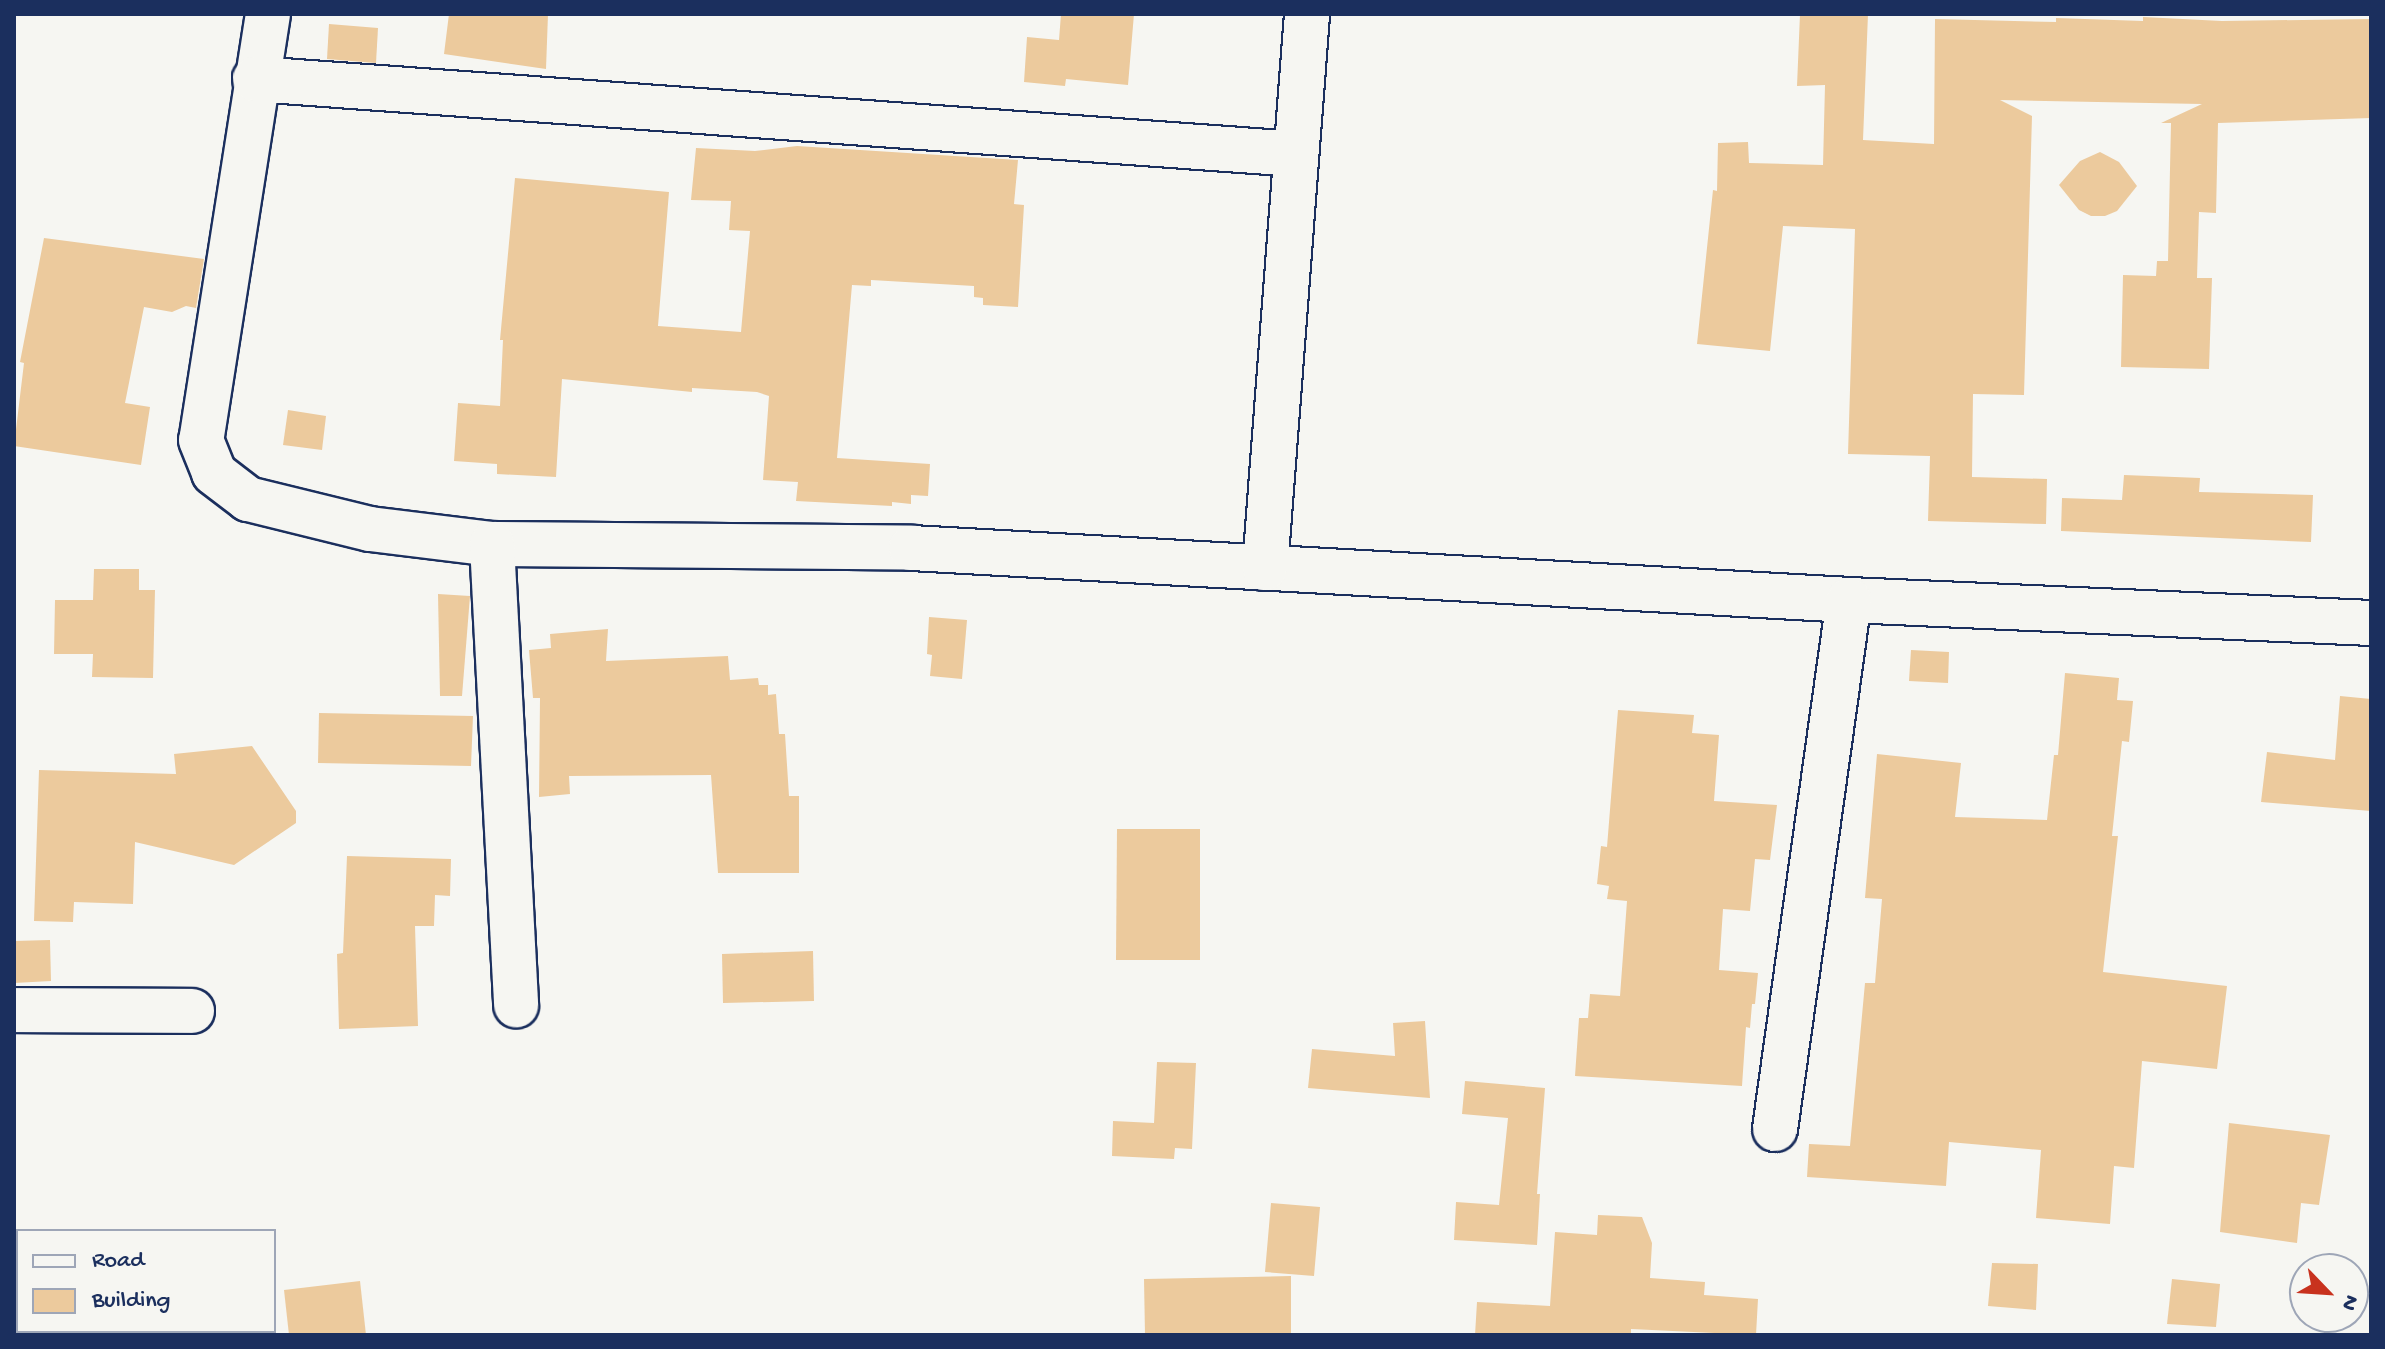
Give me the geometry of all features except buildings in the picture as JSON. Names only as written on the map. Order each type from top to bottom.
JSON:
[{"type":"street","points":[[268,14],[255,79],[201,440],[214,473],[248,499],[370,529],[492,544],[911,548],[1849,600],[2371,623]]},
{"type":"street","points":[[1265,568],[1307,14]]},
{"type":"street","points":[[255,79],[1296,154]]},
{"type":"street","points":[[492,544],[516,1005]]},
{"type":"street","points":[[1775,1129],[1849,600]]},
{"type":"street","points":[[14,1010],[192,1011]]}]
